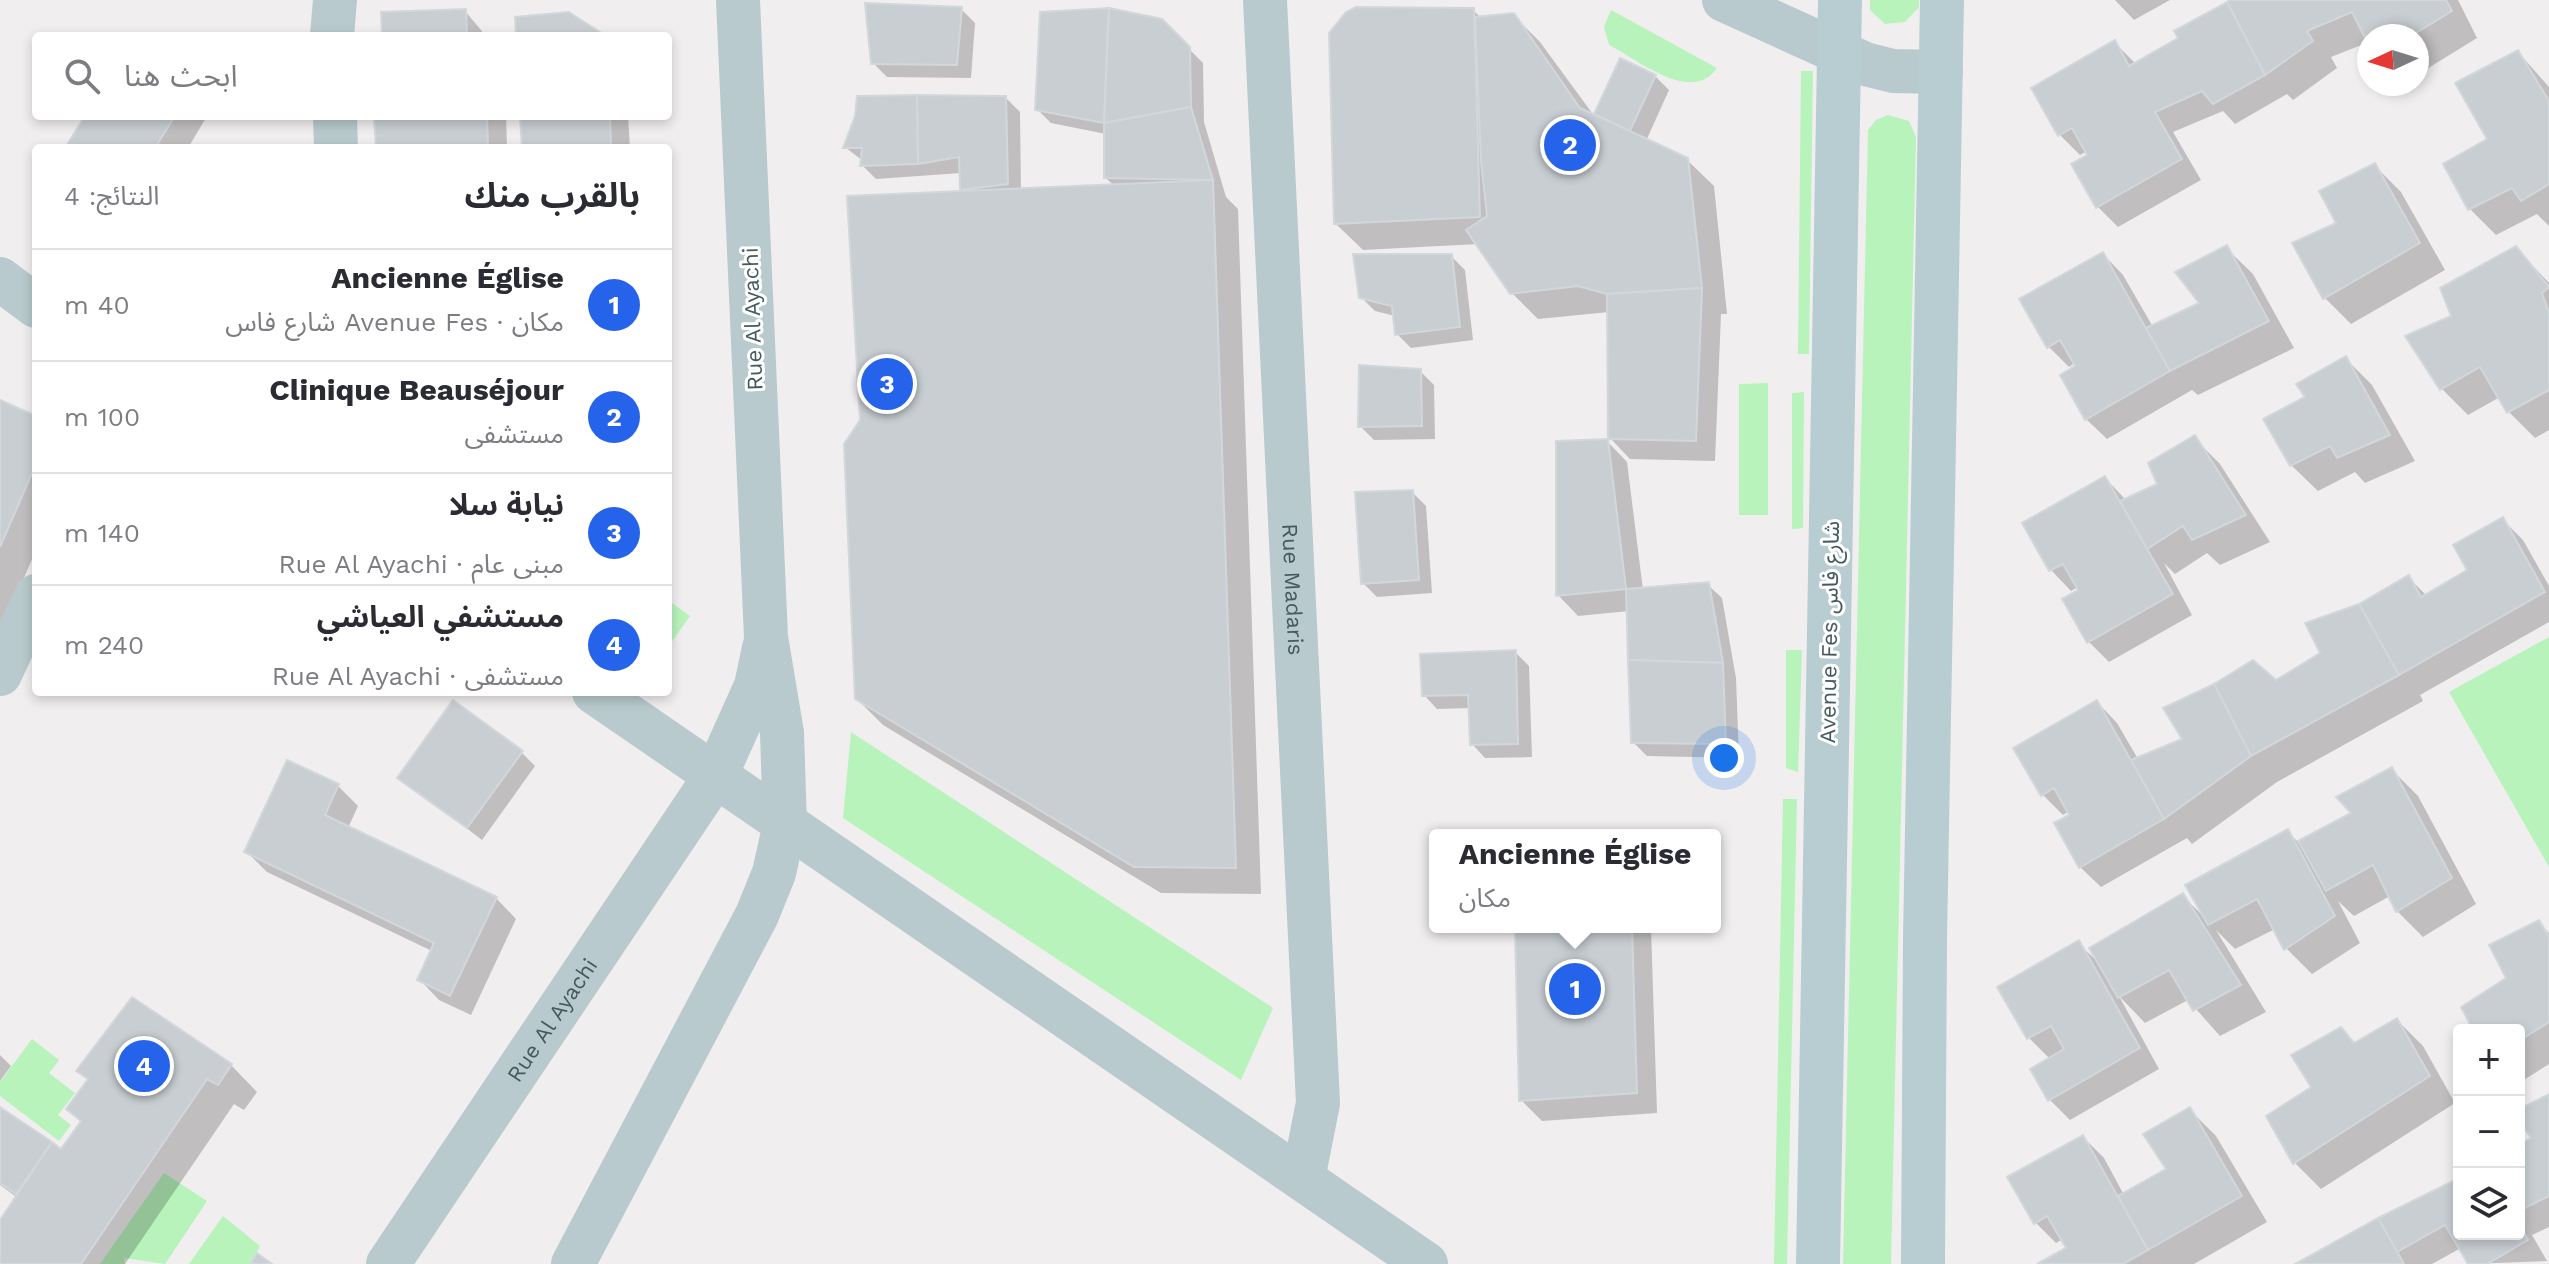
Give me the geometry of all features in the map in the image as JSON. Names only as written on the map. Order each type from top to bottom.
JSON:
[{"type":"main road","name":"Avenue Fes شارع فاس","points":[[1818,1264],[1840,0]]},
{"type":"main road","points":[[1923,1264],[1942,0]]},
{"type":"street","points":[[332,32],[335,0]]},
{"type":"street","name":"Rue Al Ayachi","points":[[388,1264],[716,775],[756,686],[766,637],[738,0]]},
{"type":"street","name":"Rue Madaris","points":[[1265,0],[1318,1103],[1303,1179]]},
{"type":"street","points":[[1724,0],[1839,52],[1893,71],[1941,72]]},
{"type":"street","points":[[335,120],[336,144]]},
{"type":"street","points":[[0,279],[32,303]]},
{"type":"street","points":[[0,674],[32,605]]},
{"type":"street","points":[[573,1264],[757,915],[774,873],[785,824],[782,733],[766,637]]},
{"type":"street","points":[[600,696],[1426,1264]]},
{"type":"green space","points":[[1870,0],[1919,0],[1919,7],[1905,22],[1885,24],[1870,10]]},
{"type":"green space","points":[[1611,10],[1717,68],[1706,78],[1693,82],[1679,81],[1650,69],[1609,45],[1604,27]]},
{"type":"green space","points":[[1801,71],[1813,71],[1809,354],[1798,354]]},
{"type":"green space","points":[[1888,115],[1909,121],[1916,137],[1891,1264],[1843,1264],[1868,130],[1876,120]]},
{"type":"green space","points":[[1768,383],[1768,515],[1739,515],[1739,384]]},
{"type":"green space","points":[[1804,392],[1803,528],[1792,529],[1792,393]]},
{"type":"green space","points":[[672,603],[690,616],[672,641]]},
{"type":"green space","points":[[2549,637],[2549,867],[2449,692]]},
{"type":"green space","points":[[1786,650],[1802,650],[1798,772],[1786,768]]},
{"type":"green space","points":[[851,732],[1273,1008],[1241,1080],[843,818]]},
{"type":"green space","points":[[1783,799],[1797,799],[1787,1264],[1774,1264]]},
{"type":"green space","points":[[32,1039],[59,1060],[49,1073],[75,1093],[58,1115],[71,1125],[59,1141],[0,1096],[0,1082]]},
{"type":"green space","points":[[164,1173],[207,1201],[165,1264],[124,1258],[125,1264],[100,1264]]},
{"type":"green space","points":[[223,1216],[260,1246],[251,1264],[189,1264]]},
{"type":"building","points":[[2446,0],[2452,11],[2429,25],[2358,24],[2352,12],[2307,31],[2313,41],[2265,75],[2227,2]]},
{"type":"building","points":[[2227,2],[2265,75],[2213,104],[2202,91],[2155,112],[2182,159],[2096,208],[2071,164],[2087,155],[2072,128],[2058,136],[2031,88],[2115,40],[2129,66],[2178,38],[2174,31]]},
{"type":"building","points":[[865,3],[962,7],[957,65],[871,64]]},
{"type":"building","points":[[1356,7],[1474,8],[1480,217],[1334,224],[1329,33],[1346,12]]},
{"type":"building","points":[[1109,8],[1104,123],[1035,110],[1040,12]]},
{"type":"building","points":[[1109,8],[1162,19],[1190,47],[1191,107],[1104,123]]},
{"type":"building","points":[[466,9],[467,32],[382,32],[381,12]]},
{"type":"building","points":[[569,12],[600,32],[516,32],[515,17]]},
{"type":"building","points":[[1514,13],[1580,108],[1688,158],[1702,288],[1607,294],[1578,286],[1510,294],[1466,230],[1487,216],[1481,161],[1475,17]]},
{"type":"building","points":[[2518,50],[2549,101],[2549,184],[2521,201],[2512,188],[2468,210],[2443,164],[2487,139],[2455,83]]},
{"type":"building","points":[[1620,58],[1656,75],[1630,131],[1594,114]]},
{"type":"building","points":[[917,95],[1006,96],[1008,184],[960,190],[959,157],[918,164]]},
{"type":"building","points":[[917,95],[918,164],[860,166],[862,148],[843,148],[855,116],[857,96]]},
{"type":"building","points":[[1191,107],[1213,180],[1104,178],[1104,123]]},
{"type":"building","points":[[82,120],[172,120],[158,144],[68,144]]},
{"type":"building","points":[[374,120],[487,120],[488,144],[376,144]]},
{"type":"building","points":[[520,120],[610,120],[611,144],[522,144]]},
{"type":"building","points":[[2375,163],[2420,243],[2323,299],[2292,243],[2336,223],[2319,191]]},
{"type":"building","points":[[1213,180],[1236,868],[1134,867],[855,699],[844,444],[860,420],[847,196]]},
{"type":"building","points":[[2227,245],[2269,321],[2170,371],[2146,328],[2199,303],[2175,272]]},
{"type":"building","points":[[2516,246],[2549,287],[2542,293],[2549,313],[2549,390],[2507,413],[2480,367],[2440,390],[2405,336],[2451,316],[2440,288]]},
{"type":"building","points":[[2103,252],[2170,371],[2085,420],[2060,375],[2075,366],[2060,340],[2047,348],[2019,299]]},
{"type":"building","points":[[1353,254],[1452,254],[1460,327],[1395,335],[1392,306],[1359,298]]},
{"type":"building","points":[[1702,288],[1696,441],[1608,439],[1607,294]]},
{"type":"building","points":[[2346,356],[2390,435],[2337,458],[2330,446],[2290,466],[2263,419],[2305,397],[2296,384]]},
{"type":"building","points":[[1359,365],[1421,369],[1422,426],[1358,427]]},
{"type":"building","points":[[0,400],[32,414],[32,473],[0,547]]},
{"type":"building","points":[[2195,435],[2246,515],[2192,540],[2183,526],[2147,549],[2120,501],[2157,484],[2148,463]]},
{"type":"building","points":[[1608,439],[1626,589],[1556,596],[1556,441]]},
{"type":"building","points":[[2105,476],[2173,594],[2087,643],[2062,599],[2078,590],[2063,564],[2049,571],[2022,523]]},
{"type":"building","points":[[1413,490],[1419,580],[1361,584],[1355,492]]},
{"type":"building","points":[[2503,517],[2545,592],[2399,675],[2359,604],[2409,575],[2421,597],[2467,570],[2453,545]]},
{"type":"building","points":[[1709,582],[1723,663],[1628,660],[1626,589]]},
{"type":"building","points":[[2359,604],[2399,675],[2251,756],[2214,684],[2253,660],[2276,680],[2320,653],[2305,623]]},
{"type":"building","points":[[1516,650],[1518,744],[1470,745],[1468,695],[1422,696],[1420,654]]},
{"type":"building","points":[[1628,660],[1723,663],[1726,744],[1631,743]]},
{"type":"building","points":[[2214,684],[2251,756],[2164,819],[2131,760],[2182,739],[2163,708]]},
{"type":"building","points":[[453,700],[523,751],[467,828],[397,778]]},
{"type":"building","points":[[2097,700],[2164,819],[2079,868],[2054,823],[2069,815],[2054,788],[2041,796],[2013,748]]},
{"type":"building","points":[[287,760],[339,784],[325,815],[497,897],[450,996],[417,980],[434,943],[244,852]]},
{"type":"building","points":[[2392,767],[2452,878],[2396,912],[2373,865],[2326,891],[2298,841],[2351,813],[2336,797]]},
{"type":"building","points":[[2288,829],[2335,916],[2284,950],[2257,899],[2208,925],[2185,885]]},
{"type":"building","points":[[2183,893],[2241,985],[2193,1011],[2169,970],[2118,998],[2089,948]]},
{"type":"building","points":[[2539,920],[2549,937],[2549,1022],[2525,1037],[2525,1024],[2470,1024],[2461,1007],[2506,978],[2489,945]]},
{"type":"building","points":[[1515,933],[1632,933],[1637,1093],[1519,1101]]},
{"type":"building","points":[[2079,940],[2140,1048],[2048,1101],[2030,1069],[2064,1049],[2051,1026],[2027,1039],[1997,987]]},
{"type":"building","points":[[132,997],[232,1064],[218,1085],[207,1079],[81,1264],[0,1264],[0,1220],[52,1142],[61,1149],[81,1121],[66,1109],[88,1079],[76,1071]]},
{"type":"building","points":[[2397,1018],[2430,1076],[2293,1164],[2266,1116],[2311,1087],[2291,1055],[2341,1027],[2354,1043]]},
{"type":"building","points":[[2549,1094],[2549,1196],[2525,1208],[2525,1142],[2531,1138],[2525,1129],[2525,1106]]},
{"type":"building","points":[[0,1107],[52,1142],[16,1194],[0,1183]]},
{"type":"building","points":[[2190,1107],[2242,1196],[2148,1250],[2118,1196],[2166,1169],[2143,1134]]},
{"type":"building","points":[[2083,1135],[2148,1250],[2123,1264],[2037,1264],[2066,1248],[2047,1216],[2034,1224],[2007,1177]]},
{"type":"building","points":[[2453,1181],[2453,1239],[2445,1225],[2397,1252],[2378,1218]]},
{"type":"building","points":[[2378,1218],[2404,1264],[2295,1264]]},
{"type":"building","points":[[2525,1235],[2528,1240],[2487,1264],[2468,1264],[2454,1240],[2525,1240]]},
{"type":"building","points":[[257,1253],[272,1264],[251,1264]]},
{"type":"place","name":"Clinique Beauséjour","points":[[1570,145]]},
{"type":"place","name":"نيابة سلا","points":[[887,384]]},
{"type":"place","name":"Ancienne Église","points":[[1575,989]]},
{"type":"place","name":"مستشفي العياشي","points":[[144,1066]]}]
